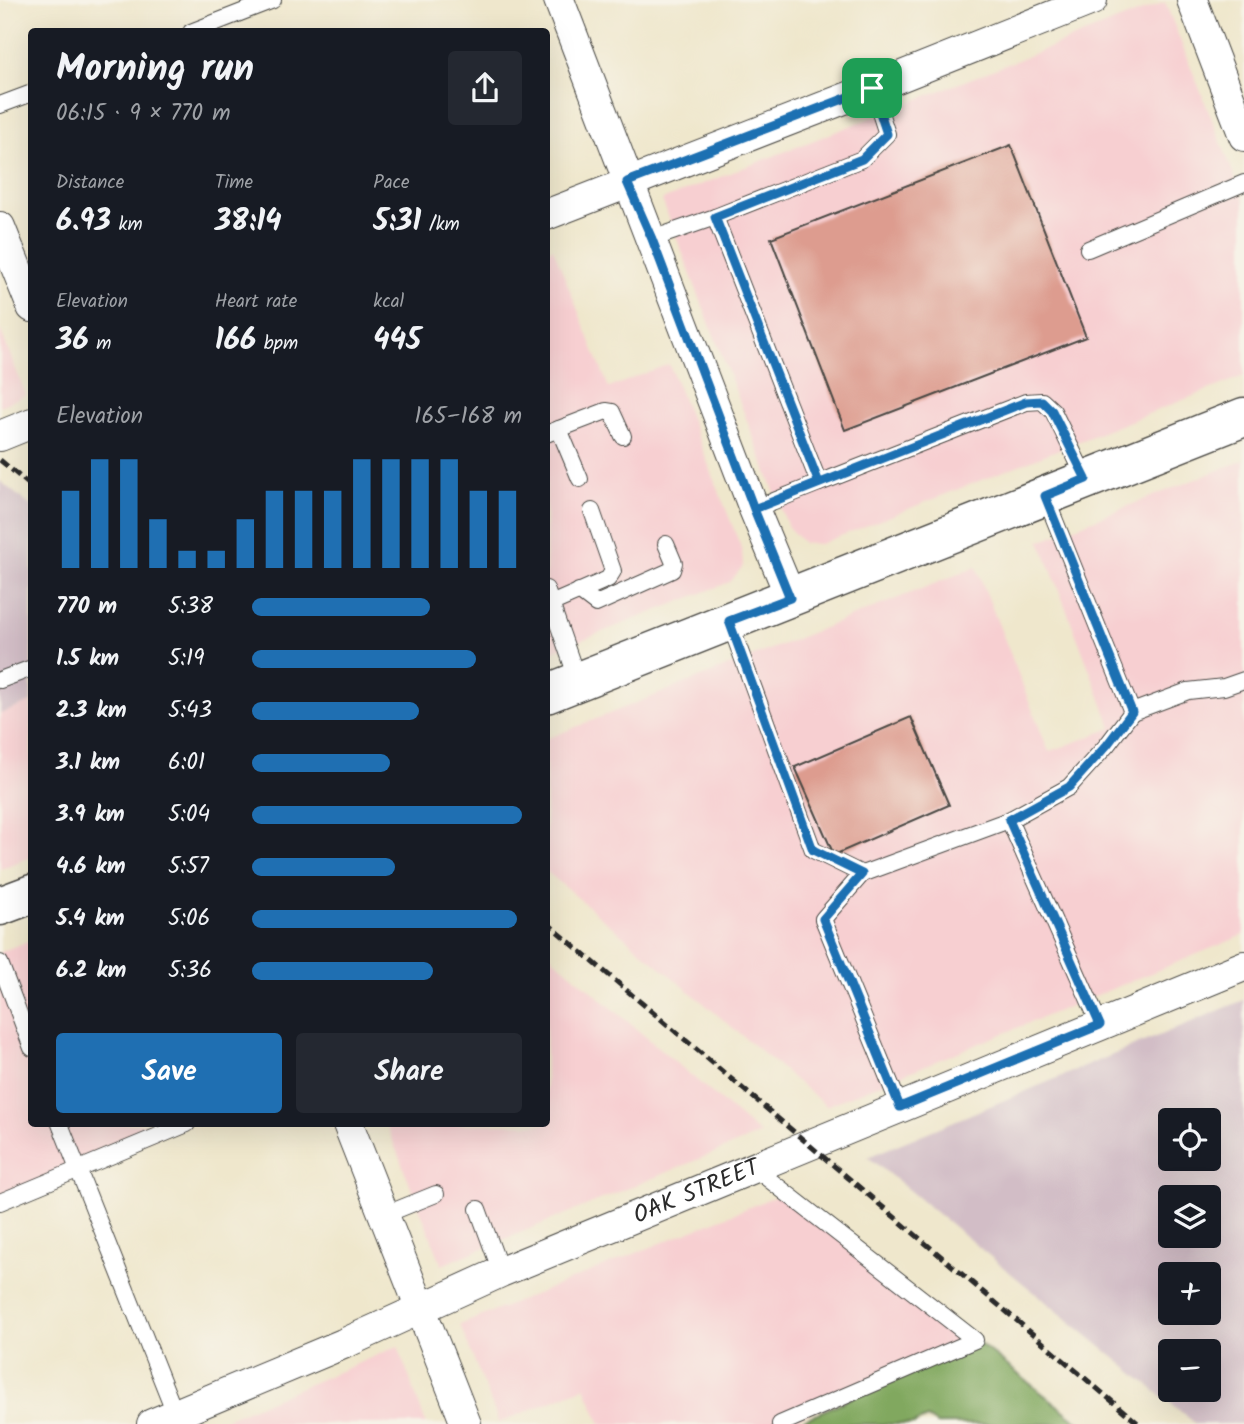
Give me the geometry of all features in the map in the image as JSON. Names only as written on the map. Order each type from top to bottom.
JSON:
[{"type":"main road","points":[[562,688],[1244,416]]},
{"type":"main road","points":[[0,906],[28,896]]},
{"type":"street","points":[[559,0],[627,182],[652,239],[790,598]]},
{"type":"street","points":[[550,213],[1092,0]]},
{"type":"street","points":[[1192,0],[1244,136]]},
{"type":"street","points":[[0,227],[28,297]]},
{"type":"street","points":[[0,436],[28,425]]},
{"type":"street","name":"OAK STREET","points":[[169,1421],[501,1272],[1244,966]]},
{"type":"street","points":[[349,1127],[466,1424]]},
{"type":"lane","points":[[201,28],[273,0]]},
{"type":"lane","points":[[652,239],[862,159],[887,134],[872,88]]},
{"type":"lane","points":[[0,105],[28,94]]},
{"type":"lane","points":[[1088,249],[1244,183]]},
{"type":"lane","points":[[715,217],[819,483]]},
{"type":"lane","points":[[754,509],[1026,402],[1042,401],[1052,411],[1086,479]]},
{"type":"lane","points":[[580,480],[552,431],[606,411],[612,412],[623,436]]},
{"type":"lane","points":[[1045,496],[1132,712]]},
{"type":"lane","points":[[550,599],[579,592],[608,579],[613,571],[592,511]]},
{"type":"lane","points":[[579,592],[596,604],[672,570],[674,563],[666,544]]},
{"type":"lane","points":[[550,613],[562,688]]},
{"type":"lane","points":[[729,621],[813,850],[862,874]]},
{"type":"lane","points":[[0,680],[28,670]]},
{"type":"lane","points":[[900,1107],[823,919],[862,874],[1009,820],[1069,787],[1132,712],[1188,691],[1224,687],[1244,680]]},
{"type":"lane","points":[[1009,820],[1100,1025]]},
{"type":"lane","points":[[0,963],[28,1037]]},
{"type":"lane","points":[[61,1127],[169,1421]]},
{"type":"lane","points":[[0,1202],[180,1127]]},
{"type":"lane","points":[[753,1167],[975,1340],[780,1424]]},
{"type":"lane","points":[[384,1215],[436,1194]]},
{"type":"lane","points":[[478,1209],[501,1272]]},
{"type":"shaded area","points":[[1165,2],[1244,200],[1244,376],[820,544],[803,543],[788,527],[662,200]]},
{"type":"shaded area","points":[[553,248],[609,388],[669,364],[742,550],[743,566],[730,582],[550,652],[550,249]]},
{"type":"shaded area","points":[[0,329],[26,395],[0,406]]},
{"type":"shaded area","points":[[1244,460],[1244,935],[826,1106],[550,874],[550,737],[976,567],[1049,752],[1112,728],[1040,541]]},
{"type":"shaded area","points":[[0,481],[28,504],[28,703],[0,714]]},
{"type":"shaded area","points":[[28,703],[28,858],[0,869],[0,714]]},
{"type":"shaded area","points":[[28,941],[28,1127],[180,1127],[0,1202],[0,952]]},
{"type":"shaded area","points":[[550,955],[760,1134],[442,1265],[387,1127],[550,1127]]},
{"type":"shaded area","points":[[1244,1000],[1244,1424],[1196,1424],[1169,1402],[1221,1402],[1221,1339],[1158,1339],[1158,1393],[868,1157]]},
{"type":"shaded area","points":[[786,1192],[975,1340],[785,1424],[601,1424],[585,1387],[499,1423],[460,1325]]},
{"type":"shaded area","points":[[398,1346],[426,1424],[213,1424],[352,1366]]},
{"type":"green space","points":[[975,1340],[1081,1424],[937,1424],[927,1418],[914,1424],[795,1424]]},
{"type":"building","points":[[1011,145],[1086,337],[845,430],[771,238]]},
{"type":"building","points":[[911,717],[949,805],[834,855],[795,767]]},
{"type":"railway","points":[[0,460],[28,484]]},
{"type":"railway","points":[[550,925],[1139,1424]]},
{"type":"route","points":[[872,88],[627,182],[652,239],[754,509],[1026,402],[1042,401],[1052,411],[1086,479],[1045,496],[1132,712],[1069,787],[1009,820],[1100,1025],[900,1107],[823,919],[862,874],[813,850],[729,621],[790,598],[754,509],[819,483],[715,217],[862,159],[887,134],[872,88]]}]
